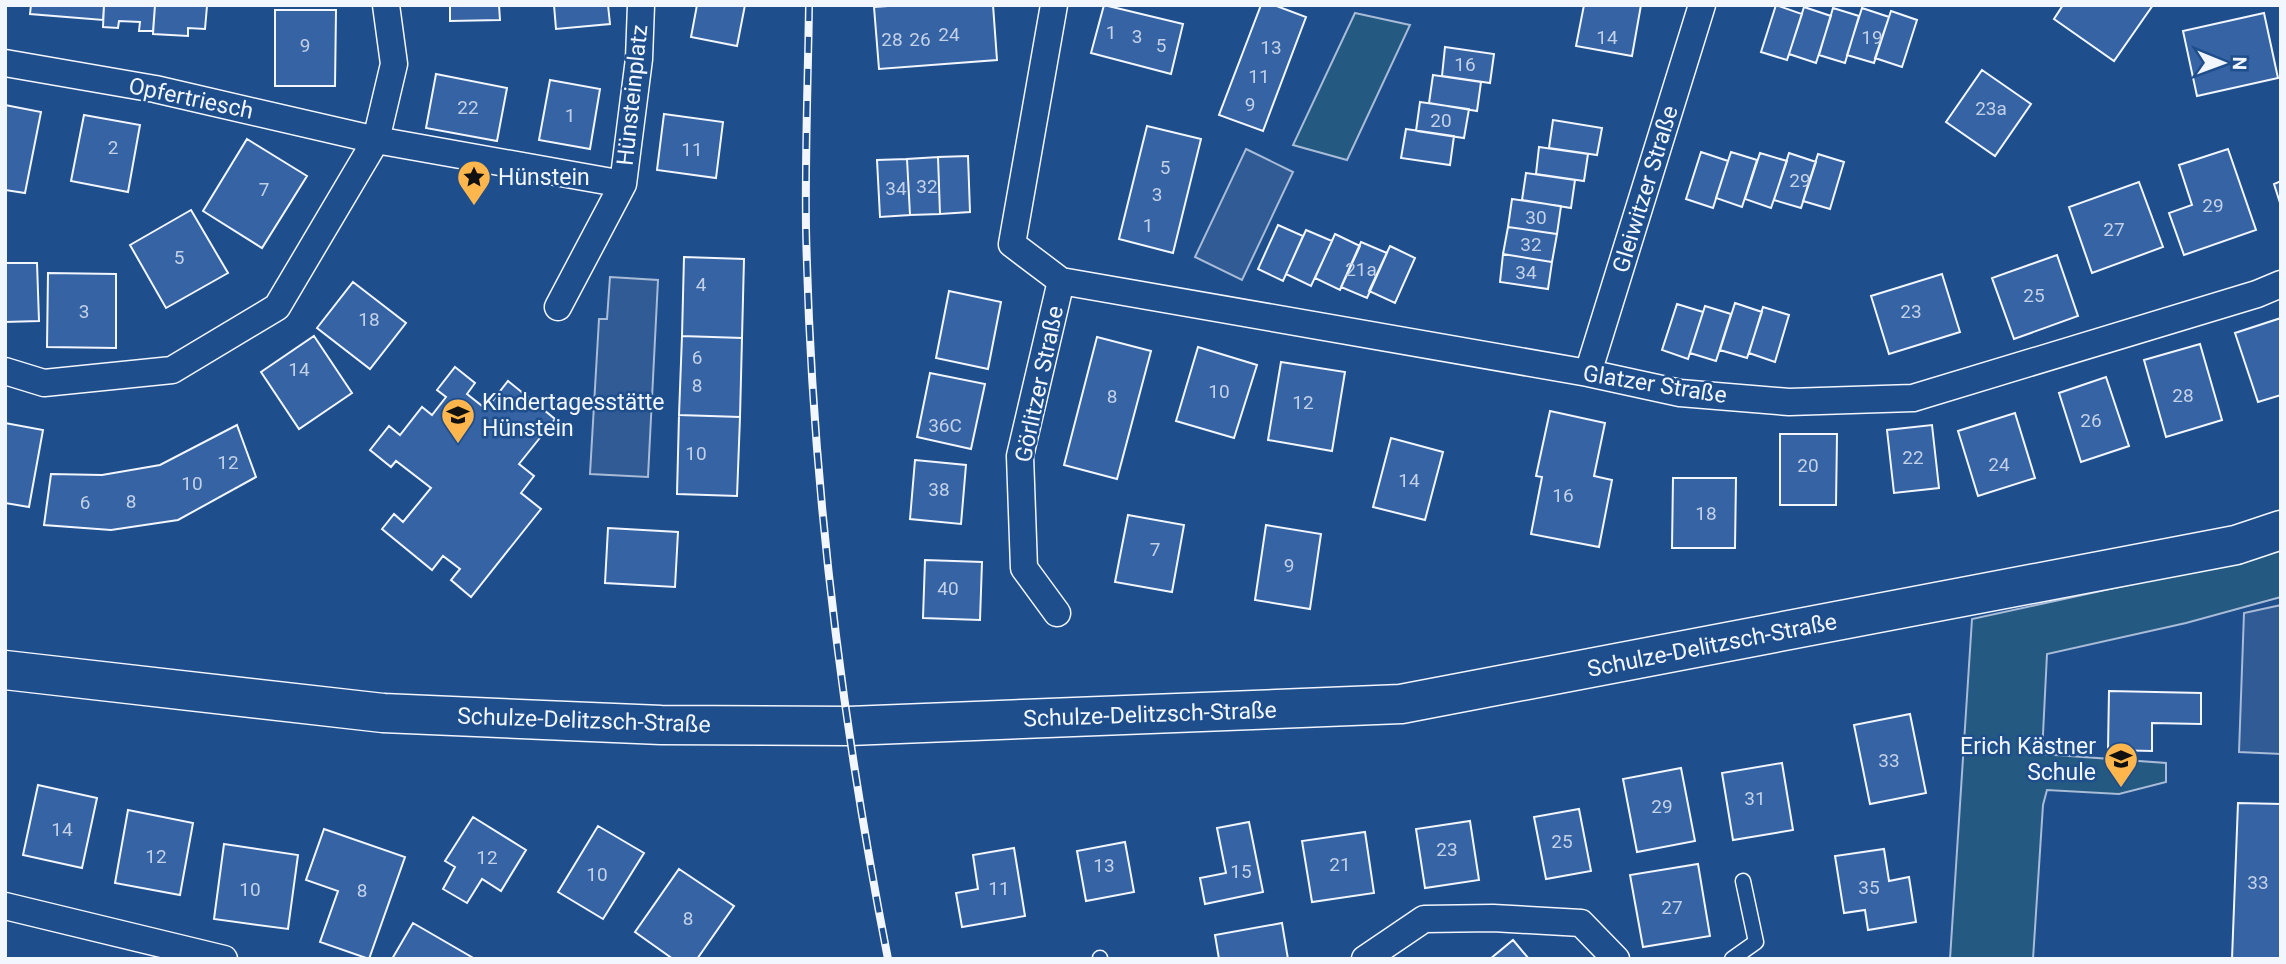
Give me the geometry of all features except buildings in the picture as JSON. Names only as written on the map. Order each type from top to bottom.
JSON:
[{"type":"main road","name":"Schulze-Delitzsch-Straße","points":[[5,670],[383,713],[661,724],[849,726],[1401,704],[2236,545],[2281,530]]},
{"type":"street","points":[[5,372],[44,383],[172,370],[277,307],[376,140],[394,64],[386,5]]},
{"type":"street","name":"Hünsteinplatz","points":[[558,307],[623,184],[639,59],[640,5]]},
{"type":"street","name":"Görlitzer Straße","points":[[1054,5],[1012,244],[1061,281],[1020,456],[1024,568],[1057,613]]},
{"type":"street","name":"Gleiwitzer Straße","points":[[1588,373],[1702,5]]},
{"type":"street","name":"Opfertriesch","points":[[5,63],[155,89],[376,140]]},
{"type":"street","name":"Hünsteinplatz","points":[[376,140],[623,184]]},
{"type":"street","name":"Glatzer Straße","points":[[1061,281],[1588,373],[1680,393],[1789,402],[1913,398],[2257,294],[2281,284]]},
{"type":"street","points":[[6,902],[224,959]]},
{"type":"street","points":[[1364,959],[1424,919],[1493,919],[1581,923],[1616,959]]},
{"type":"lane","points":[[1731,959],[1756,942],[1743,881]]},
{"type":"shaded area","points":[[1355,13],[1410,25],[1347,160],[1293,145]]},
{"type":"shaded area","points":[[1246,149],[1293,172],[1242,280],[1195,257]]},
{"type":"shaded area","points":[[610,277],[658,280],[648,477],[590,474],[599,319],[607,319]]},
{"type":"shaded area","points":[[2281,548],[2281,597],[2186,623],[2047,654],[2042,754],[2166,763],[2166,782],[2119,794],[2047,790],[2043,805],[2033,959],[1950,959],[1972,619],[2234,562]]},
{"type":"shaded area","points":[[2281,605],[2281,754],[2239,752],[2244,613]]},
{"type":"railway","points":[[809,5],[806,228],[814,412],[831,595],[843,687],[888,959]]},
{"type":"place","name":"Hünstein","points":[[474,207]]},
{"type":"place","name":"Kindertagesstätte Hünstein","points":[[458,445]]},
{"type":"place","name":"Erich Kästner Schule","points":[[2121,789]]}]
